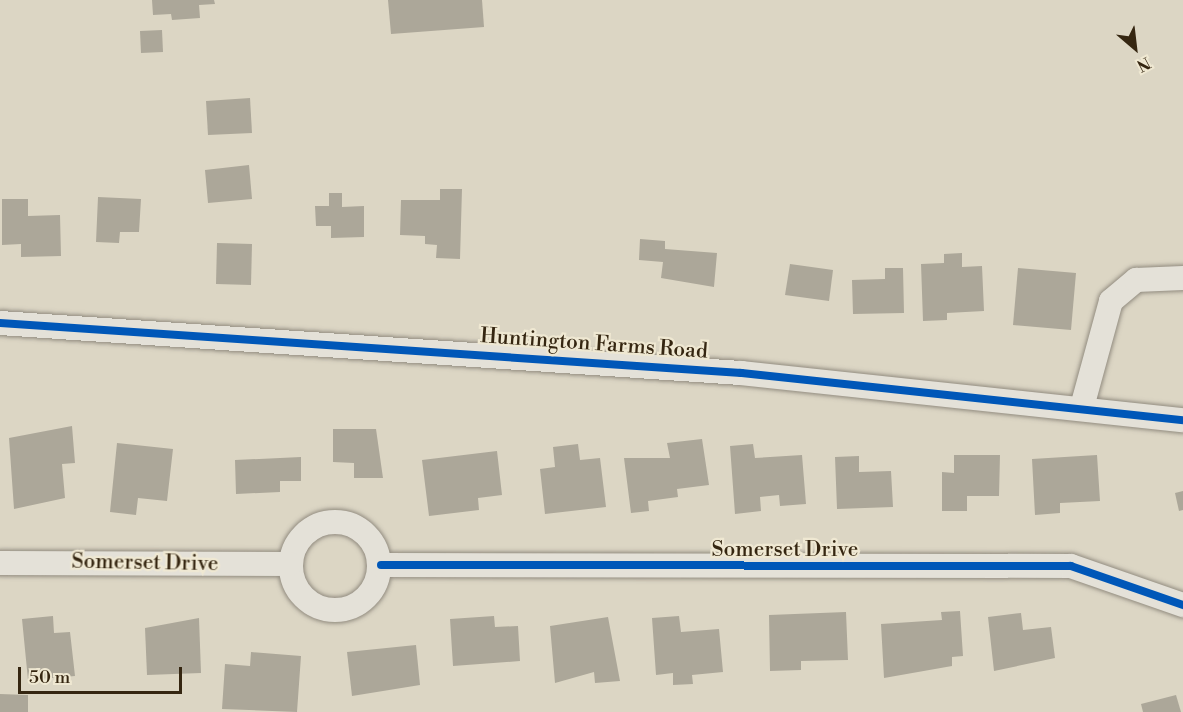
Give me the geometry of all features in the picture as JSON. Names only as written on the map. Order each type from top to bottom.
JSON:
[{"type":"street","points":[[1082,406],[1111,301],[1136,280],[1183,278]]},
{"type":"street","name":"Huntington Farms Road","points":[[0,323],[741,373],[1082,406],[1183,420]]},
{"type":"street","points":[[336,521],[367,535],[381,565],[369,594],[358,605],[334,611],[311,604],[300,593],[290,564],[297,542],[314,526],[336,521]]},
{"type":"street","name":"Somerset Drive","points":[[0,563],[290,564]]},
{"type":"street","name":"Somerset Drive","points":[[381,565],[1071,567],[1183,605]]},
{"type":"building","points":[[152,0],[214,0],[215,4],[199,5],[200,18],[172,20],[171,14],[153,15]]},
{"type":"building","points":[[388,0],[482,0],[484,27],[391,34]]},
{"type":"building","points":[[162,30],[163,52],[141,53],[140,31]]},
{"type":"building","points":[[250,98],[252,133],[208,135],[206,101]]},
{"type":"building","points":[[249,165],[252,199],[208,203],[205,170]]},
{"type":"building","points":[[440,189],[462,189],[460,259],[436,258],[437,245],[425,244],[425,236],[400,235],[401,200],[440,200]]},
{"type":"building","points":[[329,193],[342,193],[342,207],[364,206],[364,237],[331,238],[331,226],[316,226],[315,206],[329,206]]},
{"type":"building","points":[[98,197],[141,199],[139,232],[120,232],[119,243],[96,242]]},
{"type":"building","points":[[2,199],[28,199],[28,216],[60,215],[61,256],[21,257],[21,244],[2,245]]},
{"type":"building","points":[[640,239],[665,241],[665,249],[717,253],[714,287],[661,278],[663,262],[639,260]]},
{"type":"building","points":[[217,243],[252,244],[251,285],[216,284]]},
{"type":"building","points":[[962,253],[962,267],[982,266],[984,311],[947,313],[947,320],[923,321],[921,264],[944,263],[944,254]]},
{"type":"building","points":[[790,264],[833,270],[829,301],[785,295]]},
{"type":"building","points":[[885,268],[903,268],[904,313],[853,314],[852,280],[885,279]]},
{"type":"building","points":[[1018,268],[1076,273],[1071,330],[1013,325]]},
{"type":"building","points":[[72,426],[75,463],[62,464],[65,498],[14,509],[9,438]]},
{"type":"building","points":[[333,429],[376,429],[383,478],[354,478],[354,463],[333,462]]},
{"type":"building","points":[[702,439],[709,485],[677,489],[678,497],[648,501],[649,511],[631,513],[624,458],[670,458],[667,443]]},
{"type":"building","points":[[117,443],[173,449],[167,501],[138,498],[136,515],[110,512]]},
{"type":"building","points":[[578,444],[580,460],[600,458],[606,507],[545,514],[540,469],[555,467],[553,447]]},
{"type":"building","points":[[753,444],[755,458],[802,455],[806,504],[780,506],[779,495],[760,497],[761,511],[735,514],[730,446]]},
{"type":"building","points":[[497,451],[502,495],[478,498],[479,510],[429,516],[422,460]]},
{"type":"building","points":[[954,455],[1000,455],[999,496],[967,496],[967,511],[942,511],[942,472],[954,473]]},
{"type":"building","points":[[1097,455],[1100,501],[1060,503],[1060,513],[1035,515],[1032,459]]},
{"type":"building","points":[[859,456],[859,472],[891,471],[893,507],[837,509],[835,457]]},
{"type":"building","points":[[301,457],[301,481],[280,481],[280,492],[236,494],[235,460]]},
{"type":"building","points":[[1183,491],[1183,510],[1179,511],[1175,493]]},
{"type":"building","points":[[960,611],[963,656],[952,657],[952,666],[884,678],[881,624],[942,620],[941,612]]},
{"type":"building","points":[[846,612],[848,660],[801,661],[801,670],[770,671],[769,615]]},
{"type":"building","points":[[1021,613],[1023,630],[1051,627],[1055,658],[994,671],[988,617]]},
{"type":"building","points":[[53,616],[54,633],[70,632],[75,676],[28,680],[22,619]]},
{"type":"building","points":[[494,616],[495,627],[518,626],[520,661],[453,666],[450,619]]},
{"type":"building","points":[[679,616],[681,632],[719,629],[723,672],[692,675],[693,684],[673,685],[673,673],[656,675],[652,618]]},
{"type":"building","points":[[608,617],[620,681],[595,683],[594,672],[555,683],[550,626]]},
{"type":"building","points":[[199,618],[201,673],[147,675],[145,628]]},
{"type":"building","points":[[416,645],[420,685],[352,696],[347,652]]},
{"type":"building","points":[[251,652],[301,656],[297,712],[222,709],[225,664],[250,666]]},
{"type":"building","points":[[0,694],[28,695],[28,712],[0,712]]},
{"type":"building","points":[[1176,695],[1181,712],[1143,712],[1141,704]]},
{"type":"cycle path","points":[[0,323],[741,373],[1183,420]]},
{"type":"cycle path","points":[[381,565],[1071,566],[1183,605]]}]
